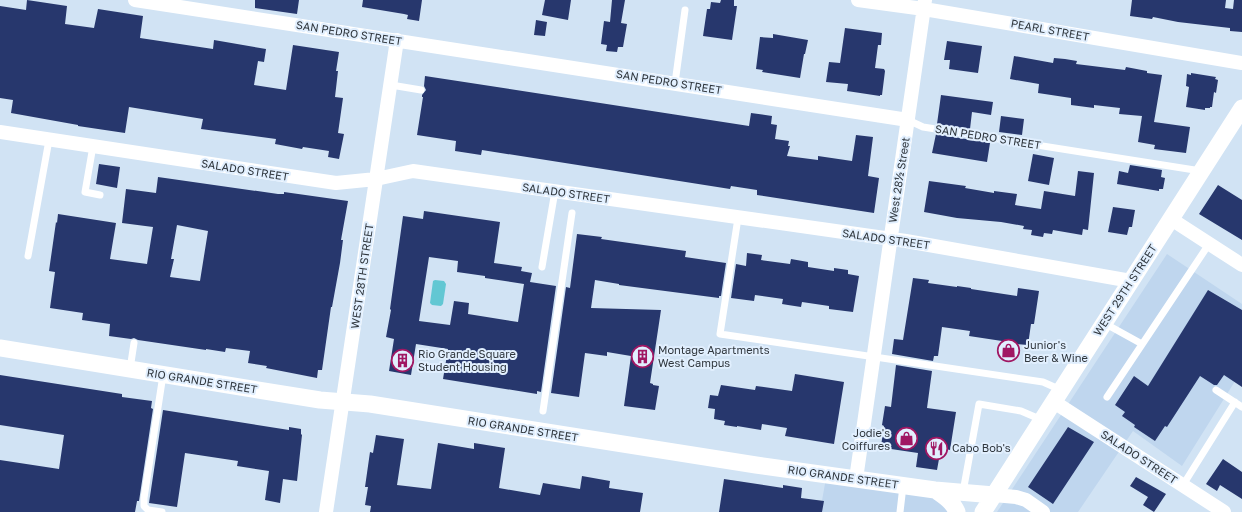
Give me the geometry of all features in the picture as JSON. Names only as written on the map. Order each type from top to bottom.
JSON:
[{"type":"street","name":"SAN PEDRO STREET","points":[[135,0],[908,120]]},
{"type":"street","name":"PEARL STREET","points":[[858,0],[924,4],[1242,63]]},
{"type":"street","name":"West 28½ Street","points":[[856,479],[924,4]]},
{"type":"street","name":"WEST 28TH STREET","points":[[326,512],[397,40]]},
{"type":"street","name":"WEST 29TH STREET","points":[[983,512],[1242,108]]},
{"type":"street","name":"SALADO STREET","points":[[0,132],[336,183],[376,179],[413,171],[890,239],[1131,281]]},
{"type":"street","points":[[1171,219],[1242,265]]},
{"type":"street","name":"RIO GRANDE STREET","points":[[0,348],[320,400],[370,404],[756,465],[903,486],[1016,498],[1026,500],[1043,512]]},
{"type":"street","name":"SALADO STREET","points":[[1057,396],[1183,485],[1224,512]]},
{"type":"street","points":[[935,490],[948,499],[957,512]]},
{"type":"lane","points":[[676,83],[686,10]]},
{"type":"lane","points":[[391,84],[421,90]]},
{"type":"lane","name":"SAN PEDRO STREET","points":[[908,120],[923,127],[1202,171]]},
{"type":"lane","points":[[28,256],[49,140]]},
{"type":"lane","points":[[94,146],[85,192],[100,195]]},
{"type":"lane","points":[[542,267],[555,191]]},
{"type":"lane","points":[[543,411],[572,213]]},
{"type":"lane","points":[[738,218],[720,334],[1044,382],[1057,396]]},
{"type":"lane","points":[[1107,397],[1209,244]]},
{"type":"lane","points":[[1104,323],[1142,344]]},
{"type":"lane","points":[[130,369],[134,343]]},
{"type":"lane","points":[[162,512],[148,510],[144,506],[144,498],[163,375]]},
{"type":"lane","points":[[1216,390],[1242,406]]},
{"type":"lane","points":[[1183,485],[1235,402]]},
{"type":"lane","points":[[963,492],[979,404],[1021,411],[1042,420]]},
{"type":"lane","points":[[900,512],[903,486]]},
{"type":"shaded area","points":[[1167,254],[1242,304],[1242,370],[1182,466],[1133,431],[1078,512],[997,512]]},
{"type":"shaded area","points":[[826,478],[955,500],[947,512],[820,512]]},
{"type":"water","points":[[433,281],[444,281],[446,284],[443,304],[441,306],[432,305],[430,303]]},
{"type":"building","points":[[27,0],[67,6],[65,24],[94,28],[98,9],[143,16],[140,38],[213,49],[214,40],[266,49],[264,62],[258,61],[254,85],[286,90],[293,45],[339,52],[336,71],[338,71],[335,97],[343,98],[338,133],[344,134],[339,159],[328,157],[329,151],[303,147],[302,149],[275,144],[276,139],[201,129],[203,119],[129,107],[125,133],[78,126],[11,113],[13,100],[0,98],[0,6],[26,10]]},
{"type":"building","points":[[255,0],[299,0],[297,14],[255,8]]},
{"type":"building","points":[[363,0],[422,0],[419,21],[407,19],[408,15],[404,14],[362,7]]},
{"type":"building","points":[[545,0],[571,0],[568,20],[542,15]]},
{"type":"building","points":[[612,0],[625,0],[621,23],[627,24],[623,47],[618,47],[617,52],[606,51],[607,45],[601,44],[604,21],[610,22]]},
{"type":"building","points":[[721,0],[734,0],[734,6],[737,6],[732,40],[703,36],[707,9],[710,9],[711,2],[720,3]]},
{"type":"building","points":[[1132,0],[1226,0],[1225,8],[1233,9],[1234,0],[1242,0],[1242,32],[1230,31],[1230,28],[1178,22],[1153,17],[1152,19],[1130,16]]},
{"type":"building","points":[[536,20],[547,22],[545,36],[534,35]]},
{"type":"building","points":[[845,28],[882,33],[881,45],[878,45],[875,68],[884,69],[885,71],[882,95],[880,96],[847,91],[848,84],[826,82],[829,62],[840,63]]},
{"type":"building","points":[[773,34],[808,40],[800,78],[762,72],[763,70],[756,69],[760,37],[773,38]]},
{"type":"building","points":[[947,41],[982,46],[978,73],[949,69],[950,60],[944,60]]},
{"type":"building","points":[[1014,56],[1053,63],[1054,58],[1065,59],[1077,61],[1076,64],[1125,70],[1126,67],[1147,71],[1147,73],[1162,75],[1154,122],[1190,127],[1186,153],[1154,149],[1155,145],[1138,142],[1142,116],[1119,114],[1120,108],[1094,105],[1094,108],[1071,105],[1071,98],[1038,93],[1039,84],[1010,79]]},
{"type":"building","points":[[1191,73],[1216,77],[1215,79],[1218,80],[1216,93],[1214,92],[1212,107],[1205,108],[1205,110],[1186,107],[1189,87],[1186,86],[1187,74],[1191,75]]},
{"type":"building","points":[[425,76],[749,126],[751,113],[772,116],[771,124],[777,125],[775,139],[789,141],[788,146],[790,146],[787,156],[818,160],[818,156],[852,161],[856,135],[873,137],[868,176],[879,178],[874,213],[757,195],[757,190],[731,186],[730,189],[482,150],[481,155],[455,151],[456,141],[417,135],[423,97],[422,95],[426,90],[424,86]]},
{"type":"building","points":[[941,95],[993,102],[991,115],[972,112],[970,129],[937,124]]},
{"type":"building","points":[[1001,116],[1024,119],[1022,135],[999,132]]},
{"type":"building","points":[[936,134],[990,143],[987,162],[932,153]]},
{"type":"building","points":[[1033,154],[1054,158],[1049,185],[1028,181]]},
{"type":"building","points":[[99,164],[120,167],[117,188],[96,184]]},
{"type":"building","points":[[1130,165],[1162,170],[1161,177],[1165,178],[1163,189],[1159,189],[1159,191],[1117,184],[1119,171],[1128,173]]},
{"type":"building","points":[[1078,171],[1094,173],[1088,230],[1083,229],[1082,235],[1053,230],[1052,234],[1044,233],[1043,237],[1031,235],[1032,230],[1023,229],[1024,226],[1001,222],[957,218],[924,212],[929,181],[966,186],[965,188],[994,193],[994,191],[1017,194],[1015,205],[1041,209],[1044,191],[1075,196]]},
{"type":"building","points":[[158,177],[278,194],[284,194],[284,192],[348,201],[341,240],[343,240],[340,263],[331,307],[322,370],[318,370],[317,378],[248,363],[250,351],[226,348],[225,352],[206,350],[138,340],[134,338],[131,339],[109,336],[110,324],[82,320],[83,313],[50,308],[55,272],[49,271],[58,214],[116,223],[110,259],[147,264],[153,227],[122,223],[126,189],[156,193]],"holes":[[[177,225],[208,231],[200,281],[170,277],[174,259],[171,259]]]},
{"type":"building","points":[[1218,185],[1242,200],[1242,240],[1199,214]]},
{"type":"building","points":[[1113,207],[1135,210],[1132,227],[1129,227],[1127,235],[1108,232]]},
{"type":"building","points":[[424,211],[500,222],[494,263],[522,267],[521,271],[532,273],[530,282],[556,286],[541,392],[537,391],[537,394],[443,379],[448,349],[416,344],[411,375],[389,371],[394,339],[386,337],[403,216],[423,219]],"holes":[[[429,257],[458,261],[457,272],[524,284],[518,322],[468,314],[469,303],[454,301],[450,325],[419,321]]]},
{"type":"building","points":[[577,234],[602,237],[601,239],[686,251],[685,257],[726,263],[721,296],[719,296],[719,298],[619,285],[595,280],[591,308],[661,310],[650,383],[659,386],[655,410],[624,406],[631,356],[607,352],[607,356],[585,353],[579,397],[551,393],[566,287],[570,288]]},
{"type":"building","points":[[747,253],[762,255],[761,260],[790,264],[791,259],[808,262],[808,267],[834,271],[834,268],[848,270],[848,274],[859,276],[853,312],[829,309],[829,306],[802,302],[801,307],[782,304],[783,299],[755,295],[754,301],[731,298],[736,264],[746,266]]},
{"type":"building","points":[[913,278],[929,280],[928,283],[971,288],[1017,296],[1018,288],[1039,291],[1034,324],[1031,324],[1028,345],[1016,344],[1015,351],[1001,349],[1002,341],[969,336],[970,331],[942,327],[938,356],[934,356],[933,361],[892,354],[894,339],[903,340]]},
{"type":"building","points":[[1208,290],[1242,310],[1242,387],[1224,375],[1217,385],[1214,385],[1200,376],[1167,427],[1165,426],[1155,441],[1134,427],[1135,425],[1122,416],[1125,412],[1115,405],[1134,376],[1148,386]]},
{"type":"building","points":[[896,365],[932,371],[927,408],[956,412],[950,450],[941,448],[937,470],[916,467],[918,453],[881,446],[885,406],[891,407]]},
{"type":"building","points":[[795,374],[844,382],[834,444],[785,436],[787,428],[762,424],[761,430],[724,425],[725,421],[714,419],[715,409],[708,408],[710,395],[718,396],[721,385],[755,390],[756,386],[792,391]]},
{"type":"building","points":[[0,375],[122,394],[122,397],[152,401],[151,408],[153,409],[139,501],[137,501],[135,512],[0,512],[0,460],[59,469],[64,435],[0,425]]},
{"type":"building","points":[[163,410],[289,430],[289,427],[301,429],[302,435],[297,481],[283,479],[280,503],[265,500],[269,471],[237,466],[238,461],[185,453],[177,507],[149,503]]},
{"type":"building","points":[[1068,427],[1094,442],[1053,504],[1028,487]]},
{"type":"building","points":[[376,435],[404,439],[397,485],[431,489],[438,443],[474,449],[474,443],[505,448],[499,488],[540,495],[543,483],[580,489],[582,476],[610,481],[609,488],[643,493],[640,512],[370,512],[371,506],[365,505],[368,487],[365,487],[370,452],[373,453]]},
{"type":"building","points":[[1223,459],[1242,472],[1242,499],[1220,485],[1217,491],[1206,484]]},
{"type":"building","points":[[1136,477],[1166,494],[1154,512],[1143,505],[1148,497],[1130,486]]},
{"type":"building","points":[[724,479],[783,488],[783,485],[802,488],[801,498],[824,501],[822,512],[719,512]]},
{"type":"place","name":"Junior's Beer & Wine","points":[[1008,351]]},
{"type":"place","name":"Montage Apartments West Campus","points":[[643,356]]},
{"type":"place","name":"Rio Grande Square Student Housing","points":[[402,360]]},
{"type":"place","name":"Jodie's Coiffures","points":[[906,439]]},
{"type":"place","name":"Cabo Bob's","points":[[937,448]]}]
